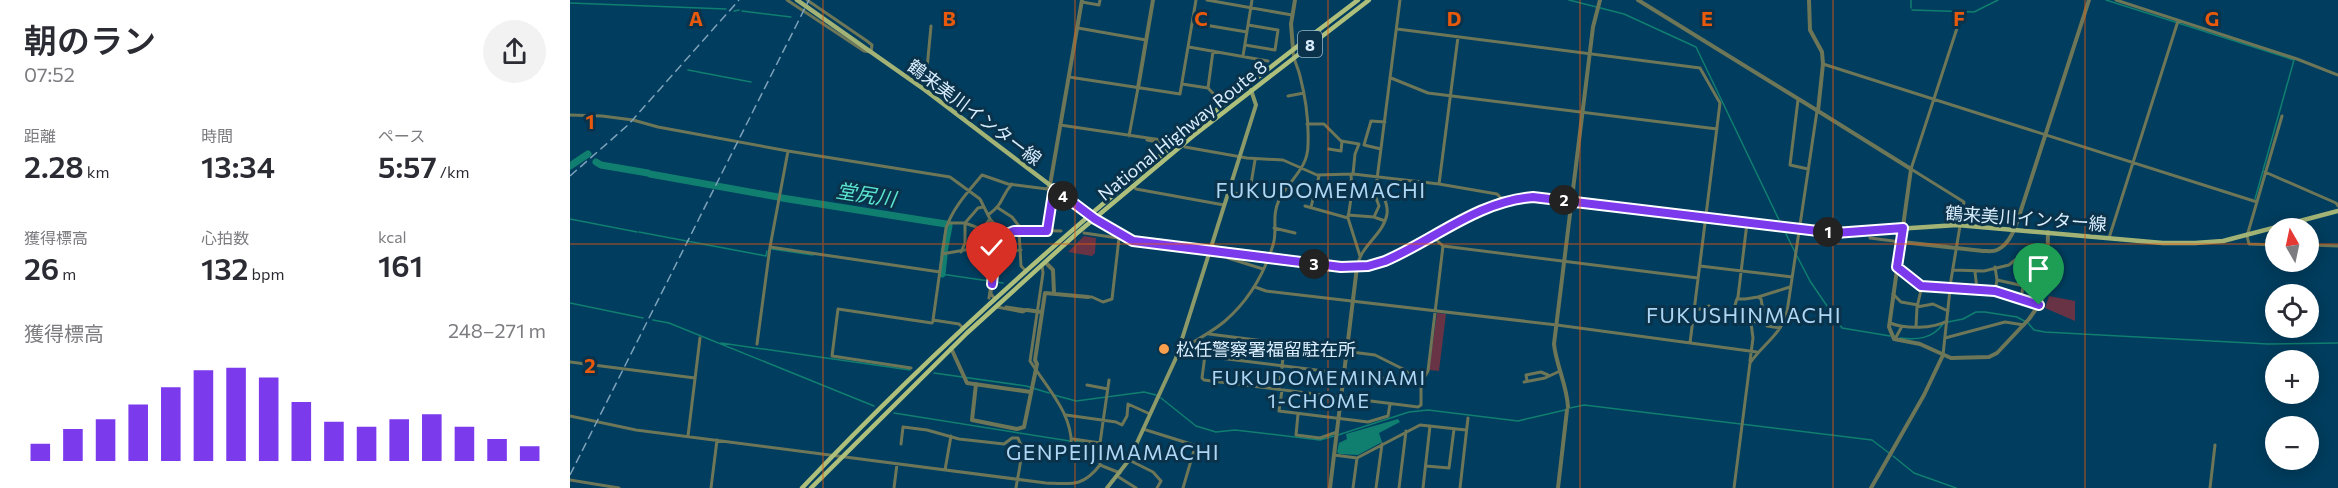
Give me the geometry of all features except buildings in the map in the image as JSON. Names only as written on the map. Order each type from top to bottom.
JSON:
[{"type":"highway","name":"National Highway Route 8","points":[[802,488],[963,328],[1088,214],[1175,142],[1358,0]]},
{"type":"highway","name":"National Highway Route 8","points":[[811,488],[951,348],[1132,186],[1368,0]]},
{"type":"main road","name":"鶴来美川インター線","points":[[797,0],[925,90],[1095,219],[1121,237],[1149,244],[1334,267],[1357,267],[1385,261],[1484,209],[1504,201],[1533,197],[1835,233],[1959,225],[2195,243],[2247,236],[2338,211]]},
{"type":"main road","points":[[1107,488],[1130,460],[1178,353],[1257,105],[1249,84]]},
{"type":"street","points":[[787,0],[864,51],[872,52],[872,45],[807,0]]},
{"type":"street","points":[[934,320],[948,223],[967,190],[982,175],[1012,184],[1047,189],[1050,185],[1082,1],[1099,5],[1100,0]]},
{"type":"street","points":[[1129,136],[1153,0]]},
{"type":"street","points":[[1069,77],[1180,94],[1196,0]]},
{"type":"street","points":[[1207,0],[1292,15]]},
{"type":"street","points":[[1242,56],[1252,0]]},
{"type":"street","points":[[1178,353],[1225,321],[1255,287],[1274,242],[1274,216],[1279,201],[1302,170],[1308,148],[1304,93],[1293,57],[1291,33],[1295,0]]},
{"type":"street","points":[[1374,217],[1379,206],[1375,195],[1400,0]]},
{"type":"street","points":[[1558,488],[1568,408],[1554,344],[1590,54],[1600,0]]},
{"type":"street","points":[[1638,0],[1964,202],[1959,225],[1943,355],[1924,395],[1871,488]]},
{"type":"street","points":[[1750,363],[1781,328],[1787,312],[1796,258],[1823,64],[1822,52],[1810,30],[1809,0]]},
{"type":"street","points":[[1870,238],[1983,251],[1996,251],[2006,242],[2014,229],[2089,0]]},
{"type":"street","points":[[2116,0],[2177,22],[2297,59],[2338,75]]},
{"type":"street","points":[[1894,339],[1889,327],[1911,170],[1961,16]]},
{"type":"street","points":[[2109,238],[2177,22]]},
{"type":"street","points":[[1193,23],[1247,32]]},
{"type":"street","points":[[1245,45],[1275,50],[1278,30],[1248,25]]},
{"type":"street","points":[[925,90],[931,26]]},
{"type":"street","points":[[1078,28],[1146,40]]},
{"type":"street","points":[[1396,28],[1458,38],[1700,68],[1720,103],[1690,343]]},
{"type":"street","points":[[1439,184],[1458,38]]},
{"type":"street","points":[[1189,47],[1268,61]]},
{"type":"street","points":[[1208,88],[1214,51]]},
{"type":"street","points":[[1823,64],[1933,97],[2257,202]]},
{"type":"street","points":[[1391,78],[1417,90],[1450,96],[1717,129]]},
{"type":"street","points":[[1182,84],[1208,88],[1223,104]]},
{"type":"street","points":[[1288,96],[1304,93]]},
{"type":"street","points":[[1798,100],[1790,165],[1808,169]]},
{"type":"street","points":[[570,115],[633,120],[658,127],[788,151],[950,177],[980,199],[989,217],[1004,235]]},
{"type":"street","points":[[2265,245],[2249,244],[2247,236],[2282,116]]},
{"type":"street","points":[[1360,257],[1348,216],[1355,154],[1362,145],[1371,121],[1385,122]]},
{"type":"street","points":[[1307,124],[1324,124],[1342,141],[1381,150]]},
{"type":"street","points":[[1060,125],[1168,144]]},
{"type":"street","points":[[1145,139],[1175,142]]},
{"type":"street","points":[[1329,149],[1341,151],[1342,141]]},
{"type":"street","points":[[1185,147],[1255,159],[1283,160],[1318,176],[1352,174],[1439,184],[1497,194],[1504,201]]},
{"type":"street","points":[[757,344],[770,247],[788,151]]},
{"type":"street","points":[[1230,192],[1249,196],[1255,159]]},
{"type":"street","points":[[2265,172],[2336,203],[2338,206]]},
{"type":"street","points":[[1311,207],[1318,176]]},
{"type":"street","points":[[1330,488],[1357,267],[1360,257],[1385,221],[1387,213],[1378,177]]},
{"type":"street","points":[[980,232],[1012,184]]},
{"type":"street","points":[[1132,186],[1136,189],[1226,205]]},
{"type":"street","points":[[1047,231],[1055,189]]},
{"type":"street","points":[[1305,206],[1348,216],[1374,217],[1385,221]]},
{"type":"street","points":[[961,252],[965,243],[965,223],[978,208],[984,207]]},
{"type":"street","points":[[998,208],[1012,217],[1020,230],[1021,266],[1026,271]]},
{"type":"street","points":[[948,223],[965,223],[976,227],[1001,252],[1021,250]]},
{"type":"street","points":[[1748,223],[1742,271],[1734,306],[1735,321],[1765,321]]},
{"type":"street","points":[[1273,228],[1295,233]]},
{"type":"street","points":[[942,254],[996,245],[1004,235],[1020,230],[1060,231]]},
{"type":"street","points":[[1894,339],[1920,344],[1951,358],[1989,357],[2005,347],[2039,305],[2045,284],[2048,232]]},
{"type":"street","points":[[1039,312],[1045,293],[1092,297],[1103,302],[1112,299],[1121,237],[1084,233]]},
{"type":"street","points":[[1432,237],[1443,246],[1698,278]]},
{"type":"street","points":[[2319,245],[2338,246]]},
{"type":"street","points":[[1205,355],[1202,378],[1204,380],[1418,407],[1421,405],[1421,383],[1428,371],[1443,246]]},
{"type":"street","points":[[770,247],[940,272]]},
{"type":"street","points":[[996,299],[991,294],[992,280],[994,263],[1000,249]]},
{"type":"street","points":[[1226,253],[1228,258],[1263,269]]},
{"type":"street","points":[[1953,270],[1984,271],[2008,265],[2014,260],[2047,259]]},
{"type":"street","points":[[2021,300],[2027,260]]},
{"type":"street","points":[[1043,264],[1053,270],[1054,293]]},
{"type":"street","points":[[976,384],[972,420],[1017,429],[1024,427],[1036,370],[1043,264]]},
{"type":"street","points":[[1700,266],[1792,277]]},
{"type":"street","points":[[1897,267],[1922,286],[1995,291],[2039,305]]},
{"type":"street","points":[[1995,267],[1997,280],[1995,291]]},
{"type":"street","points":[[1975,272],[1977,289]]},
{"type":"street","points":[[989,298],[992,280]]},
{"type":"street","points":[[1997,280],[2045,284]]},
{"type":"street","points":[[1737,298],[1745,300],[1791,286]]},
{"type":"street","points":[[1916,327],[1917,306],[1922,286]]},
{"type":"street","points":[[1255,287],[1266,291],[1557,325],[1758,352]]},
{"type":"street","points":[[1893,294],[1901,302],[1917,306],[1933,304],[1948,311]]},
{"type":"street","points":[[1758,297],[1763,303],[1765,325],[1781,328]]},
{"type":"street","points":[[1694,311],[1709,306]]},
{"type":"street","points":[[995,307],[1023,312],[1027,310]]},
{"type":"street","points":[[1005,307],[1039,312]]},
{"type":"street","points":[[911,368],[832,356],[838,309],[932,323],[934,320],[959,324],[963,328]]},
{"type":"street","points":[[1890,323],[1901,328],[1938,326],[1947,321]]},
{"type":"street","points":[[1734,488],[1753,338],[1751,322]]},
{"type":"street","points":[[1945,338],[2005,322],[2024,325]]},
{"type":"street","points":[[1894,339],[1901,328]]},
{"type":"street","points":[[1207,333],[1375,355],[1403,369],[1414,378],[1414,381]]},
{"type":"street","points":[[688,436],[700,338]]},
{"type":"street","points":[[1285,344],[1279,411],[1368,422],[1388,416],[1390,404]]},
{"type":"street","points":[[951,348],[967,383],[1032,389]]},
{"type":"street","points":[[1178,353],[1421,383]]},
{"type":"street","points":[[570,362],[695,378]]},
{"type":"street","points":[[1036,370],[1066,415],[1073,439],[1071,451]]},
{"type":"street","points":[[1526,381],[1560,371]]},
{"type":"street","points":[[570,416],[636,430],[841,458],[1017,480],[1075,483],[1091,478],[1100,465],[1100,443],[1109,380]]},
{"type":"street","points":[[1087,385],[1108,389]]},
{"type":"street","points":[[1066,415],[1103,419],[1122,425],[1127,416],[1128,405],[1150,414]]},
{"type":"street","points":[[1298,414],[1296,435],[1320,438],[1337,434]]},
{"type":"street","points":[[1460,488],[1468,418]]},
{"type":"street","points":[[1334,455],[1356,458],[1420,425],[1466,430]]},
{"type":"street","points":[[1423,488],[1431,426]]},
{"type":"street","points":[[901,444],[903,427],[1004,444],[1012,438],[1018,438],[1021,444],[1016,488]]},
{"type":"street","points":[[1143,429],[1194,445],[1183,488]]},
{"type":"street","points":[[1426,466],[1449,468],[1454,429]]},
{"type":"street","points":[[1400,488],[1406,431]]},
{"type":"street","points":[[945,470],[951,436]]},
{"type":"street","points":[[1073,439],[1100,443]]},
{"type":"street","points":[[711,488],[717,440]]},
{"type":"street","points":[[1021,444],[1071,451],[1100,459]]},
{"type":"street","points":[[1376,488],[1382,444]]},
{"type":"street","points":[[2210,488],[2215,445]]},
{"type":"street","points":[[1353,488],[1356,458]]},
{"type":"street","points":[[1130,460],[1153,472],[1161,481],[1159,488]]},
{"type":"street","points":[[894,488],[897,464]]},
{"type":"street","points":[[1100,465],[1119,475],[1136,488]]},
{"type":"street","points":[[570,480],[620,488]]},
{"type":"shaded area","points":[[1084,236],[1096,238],[1095,253],[1092,256],[1068,252]]},
{"type":"shaded area","points":[[2049,296],[2075,301],[2075,321],[2045,308]]},
{"type":"shaded area","points":[[1437,313],[1446,314],[1439,371],[1429,370]]},
{"type":"shaded area","points":[[1398,419],[1400,422],[1379,433],[1382,442],[1358,455],[1337,452],[1339,443],[1347,439],[1346,434]]},
{"type":"waterway","points":[[1569,0],[1624,14],[1696,47],[1780,222]]},
{"type":"waterway","points":[[1911,0],[1911,8]]},
{"type":"waterway","points":[[1912,10],[1974,12],[1998,0]]},
{"type":"waterway","points":[[2106,0],[2294,60],[2255,199]]},
{"type":"waterway","points":[[570,3],[726,9]]},
{"type":"waterway","points":[[734,11],[739,10]]},
{"type":"waterway","points":[[742,11],[791,17]]},
{"type":"waterway","points":[[688,70],[751,82]]},
{"type":"waterway","name":"堂尻川","points":[[570,166],[588,154]]},
{"type":"waterway","name":"堂尻川","points":[[596,162],[601,165],[648,173]]},
{"type":"waterway","name":"堂尻川","points":[[650,174],[778,197]]},
{"type":"waterway","name":"堂尻川","points":[[782,198],[946,224]]},
{"type":"waterway","points":[[570,219],[637,232]]},
{"type":"waterway","name":"堂尻川","points":[[944,252],[949,226]]},
{"type":"waterway","points":[[639,232],[766,256],[767,251]]},
{"type":"waterway","points":[[1785,232],[1795,252]]},
{"type":"waterway","points":[[772,249],[813,255]]},
{"type":"waterway","name":"堂尻川","points":[[942,274],[944,256]]},
{"type":"waterway","points":[[1797,256],[1810,281],[1842,328],[1890,336]]},
{"type":"waterway","points":[[941,274],[989,281]]},
{"type":"waterway","points":[[995,282],[1003,283]]},
{"type":"waterway","points":[[570,303],[643,318]]},
{"type":"waterway","points":[[1948,322],[1963,319],[1976,312],[1985,312],[2017,317],[2028,323],[2034,330],[2045,332],[2268,344],[2338,343]]},
{"type":"waterway","points":[[653,320],[669,323],[874,406]]},
{"type":"waterway","points":[[1900,338],[1912,339],[1929,336],[1943,324]]},
{"type":"waterway","points":[[721,343],[910,370]]},
{"type":"waterway","points":[[934,373],[1026,386],[1049,393]]},
{"type":"waterway","points":[[1054,395],[1076,401],[1144,392],[1156,395]]},
{"type":"waterway","points":[[1161,398],[1196,426],[1216,432],[1235,430],[1320,440],[1334,436]]},
{"type":"waterway","points":[[1570,408],[1584,405],[1872,440],[1889,453]]},
{"type":"waterway","points":[[1338,435],[1409,412],[1428,410],[1518,421],[1565,410]]},
{"type":"waterway","points":[[894,413],[1070,441]]},
{"type":"waterway","points":[[1075,441],[1098,445]]},
{"type":"waterway","points":[[1893,456],[1914,473],[1956,488]]},
{"type":"railway","points":[[570,176],[628,125],[739,0]]},
{"type":"railway","points":[[570,475],[809,0]]},
{"type":"place","name":"松任警察署福留駐在所","points":[[1164,349]]},
{"type":"district","name":"FUKUDOMEMACHI","points":[[1321,189]]},
{"type":"district","name":"FUKUSHINMACHI","points":[[1744,314]]},
{"type":"district","name":"FUKUDOMEMINAMI 1-CHOME","points":[[1319,388]]},
{"type":"district","name":"GENPEIJIMAMACHI","points":[[1113,451]]},
{"type":"route","points":[[992,284],[994,263],[1000,249],[998,244],[1003,240],[1004,235],[1014,231],[1047,231],[1055,189],[1095,219],[1133,241],[1341,267],[1368,266],[1396,257],[1484,209],[1504,201],[1533,197],[1799,230],[1835,233],[1903,228],[1897,267],[1921,286],[1965,287],[1995,291],[2039,305]]}]
